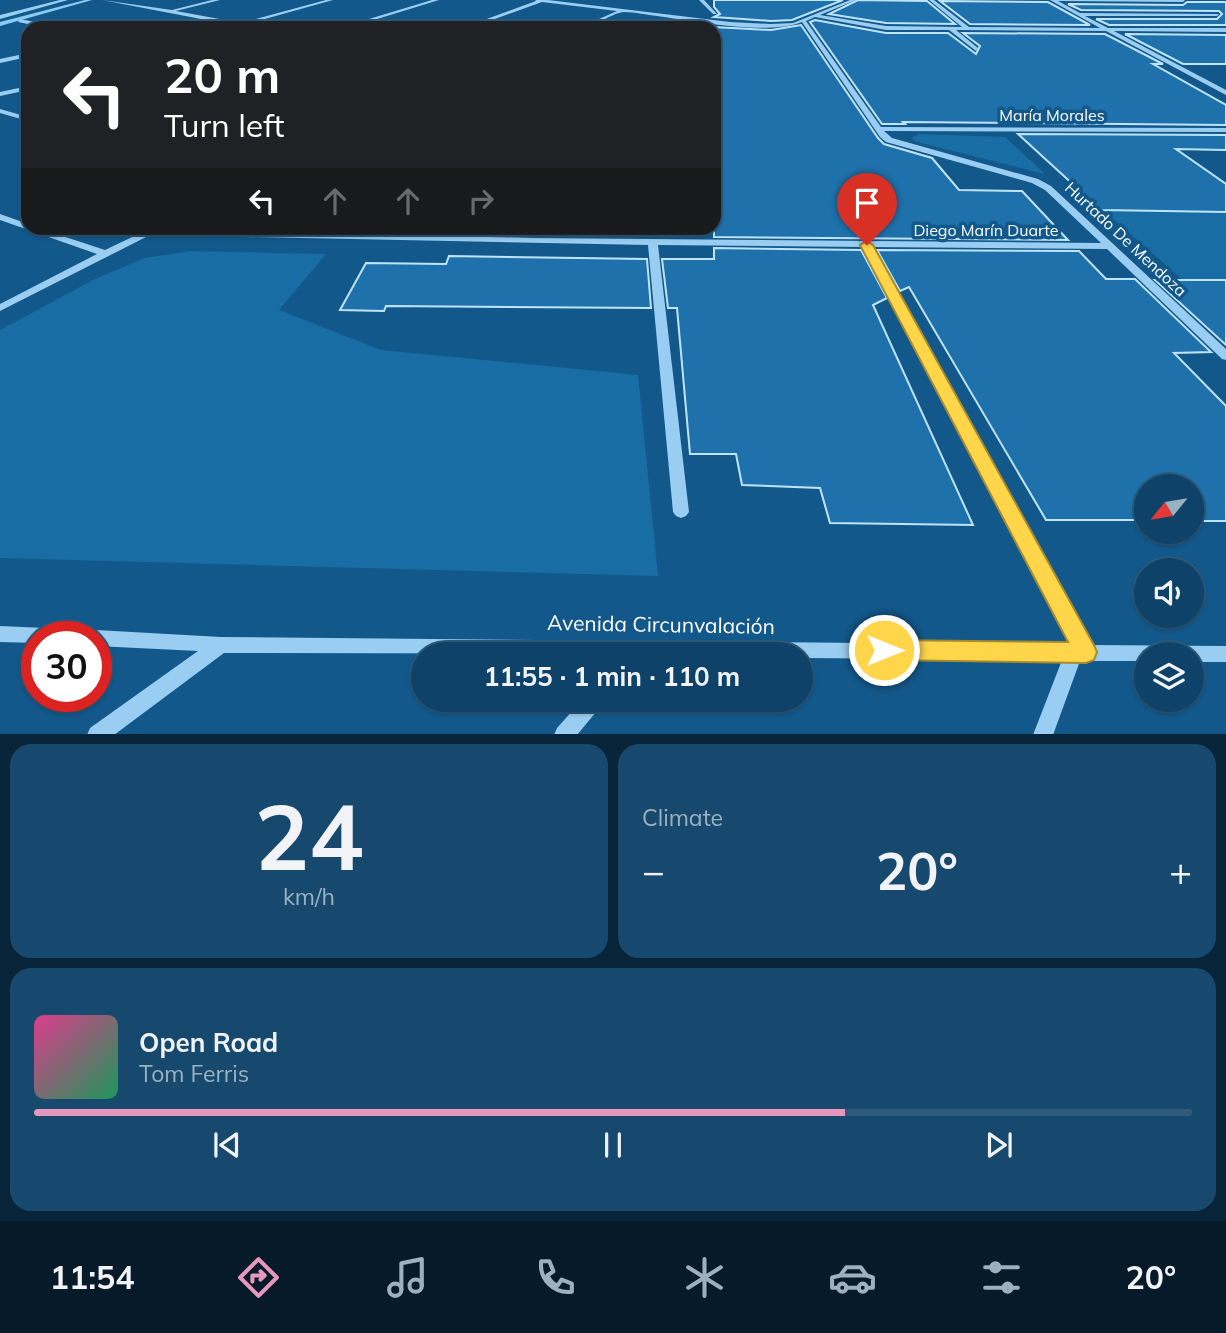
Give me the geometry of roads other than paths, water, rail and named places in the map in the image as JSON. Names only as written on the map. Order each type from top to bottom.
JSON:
[{"type":"street","points":[[53,0],[64,1]]},
{"type":"street","points":[[107,0],[224,21]]},
{"type":"street","points":[[169,11],[218,0]]},
{"type":"street","points":[[250,21],[331,0]]},
{"type":"street","points":[[366,21],[436,0]]},
{"type":"street","points":[[484,21],[539,0],[705,21]]},
{"type":"street","points":[[701,0],[715,13]]},
{"type":"street","points":[[827,0],[846,3]]},
{"type":"street","points":[[721,23],[771,26],[794,24],[854,0]]},
{"type":"street","points":[[931,0],[967,28]]},
{"type":"street","points":[[1052,0],[1182,0],[1226,19]]},
{"type":"street","points":[[1052,0],[1226,93]]},
{"type":"street","points":[[0,17],[64,1]]},
{"type":"street","points":[[599,21],[623,11]]},
{"type":"street","points":[[1077,14],[1217,15]]},
{"type":"street","points":[[815,16],[886,28],[1226,30]]},
{"type":"street","points":[[195,21],[209,18]]},
{"type":"street","name":"Hurtado De Mendoza","points":[[804,21],[889,140],[1035,181],[1048,188],[1226,356]]},
{"type":"street","points":[[721,26],[730,24]]},
{"type":"street","points":[[950,28],[976,48]]},
{"type":"street","points":[[0,61],[21,56]]},
{"type":"street","points":[[0,94],[21,90]]},
{"type":"street","points":[[0,111],[21,117]]},
{"type":"street","name":"María Morales","points":[[879,129],[1226,130]]},
{"type":"street","points":[[0,217],[21,224]]},
{"type":"street","points":[[52,235],[107,254]]},
{"type":"street","points":[[0,308],[143,235]]},
{"type":"street","name":"Diego Marín Duarte","points":[[312,235],[535,242],[1111,246]]},
{"type":"street","points":[[535,242],[540,235]]},
{"type":"street","points":[[653,243],[681,512]]},
{"type":"street","points":[[867,245],[1080,652],[1043,734]]},
{"type":"street","points":[[0,634],[21,635]]},
{"type":"street","name":"Avenida Circunvalación","points":[[112,639],[221,645],[411,648]]},
{"type":"street","points":[[97,734],[221,645]]},
{"type":"street","name":"Avenida Circunvalación","points":[[813,651],[1226,654]]},
{"type":"street","points":[[564,734],[583,712]]},
{"type":"waterway","points":[[0,24],[90,0]]}]
